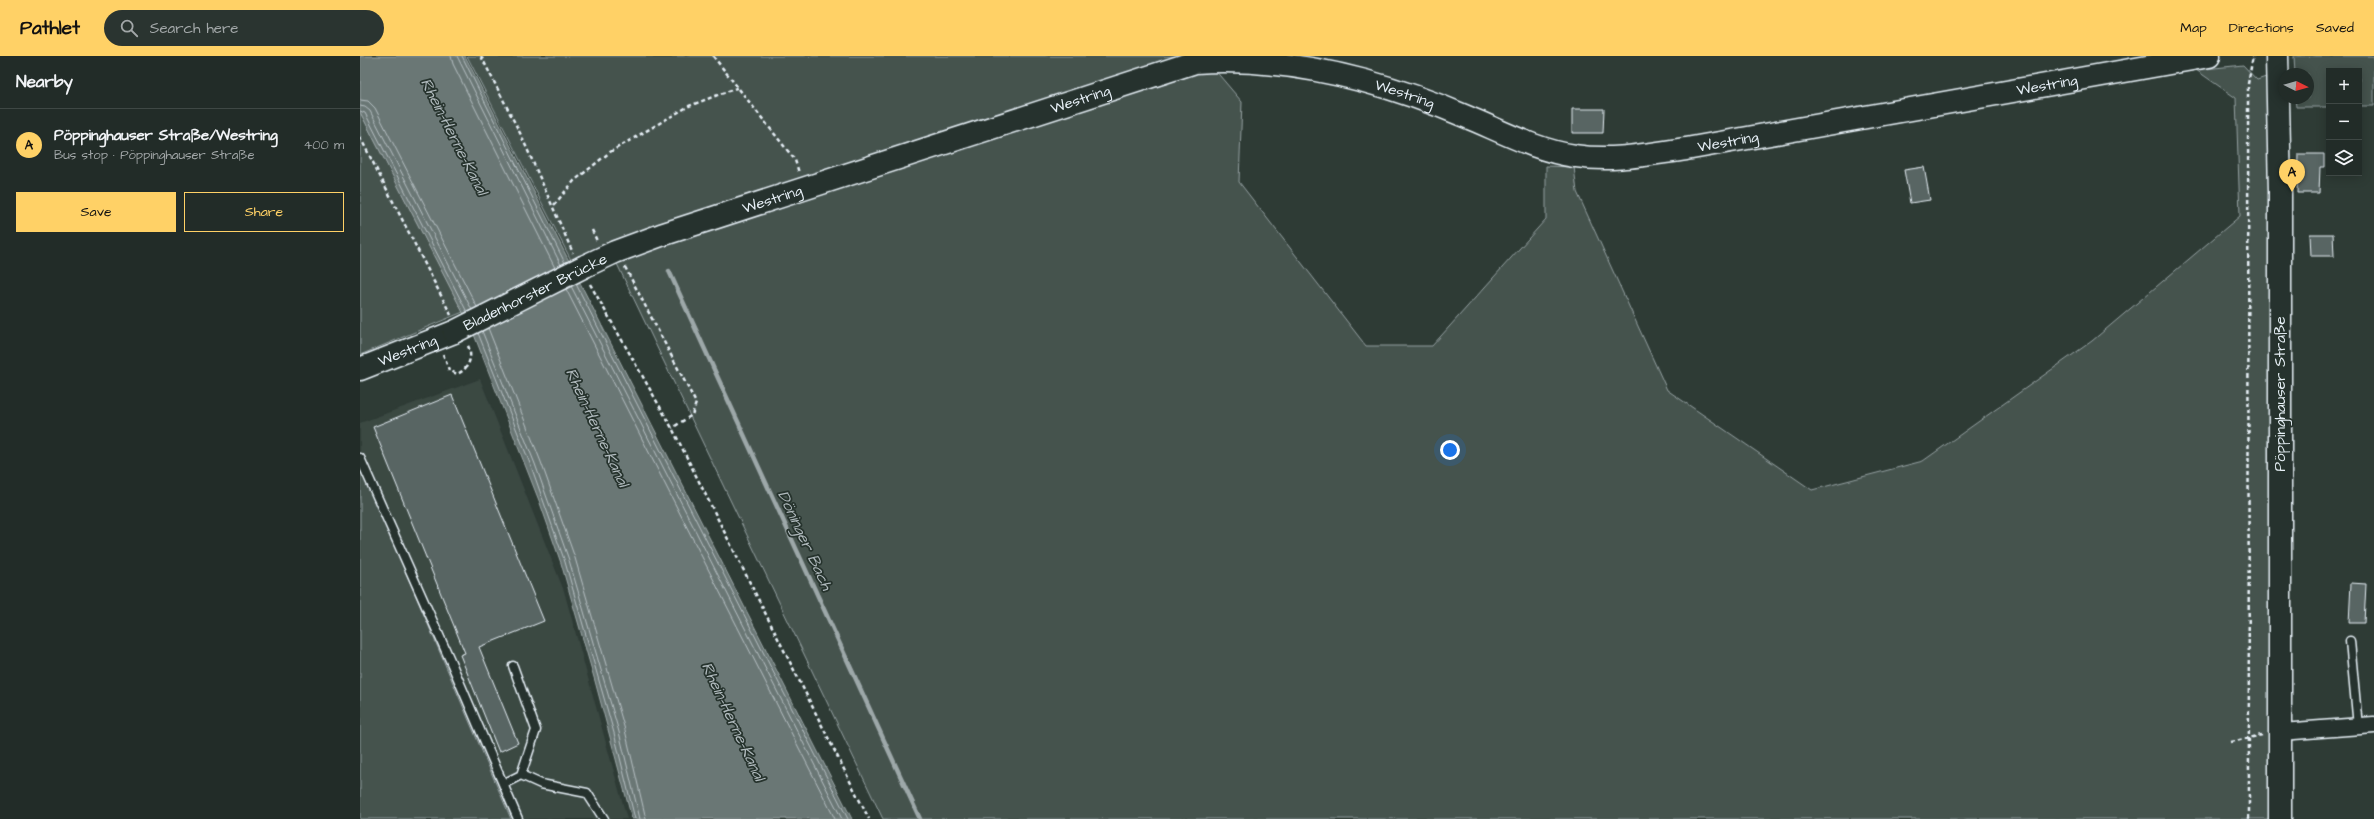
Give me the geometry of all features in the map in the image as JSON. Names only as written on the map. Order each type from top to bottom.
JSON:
[{"type":"main road","name":"Westring","points":[[607,249],[804,188],[1195,62],[1221,57],[1238,56],[1297,63],[1373,80],[1539,146],[1573,156],[1595,159],[1623,158],[1686,149],[2209,56]]},
{"type":"main road","name":"Pöppinghauser Straße","points":[[2277,56],[2280,192],[2280,819]]},
{"type":"main road","name":"Bladenhorster Brücke","points":[[458,331],[583,268],[607,249]]},
{"type":"main road","name":"Westring","points":[[360,369],[458,331]]},
{"type":"street","points":[[2280,732],[2366,726]]},
{"type":"lane","points":[[360,458],[518,819]]},
{"type":"lane","points":[[2350,641],[2366,726]]},
{"type":"lane","points":[[503,784],[521,775],[536,730],[513,666]]},
{"type":"lane","points":[[521,775],[542,784],[587,793],[604,819]]},
{"type":"path","points":[[481,56],[583,268],[672,428],[869,819]]},
{"type":"path","points":[[713,56],[739,87],[795,160],[804,188]]},
{"type":"path","points":[[2249,819],[2248,84],[2253,56]]},
{"type":"path","points":[[554,205],[574,181],[610,152],[689,106],[739,87]]},
{"type":"path","points":[[360,137],[471,354],[468,365],[463,371],[457,374],[449,370]]},
{"type":"path","points":[[592,230],[607,249],[696,403],[692,415],[672,428]]},
{"type":"path","points":[[2231,742],[2249,737]]},
{"type":"shaded area","points":[[467,56],[1203,56],[1242,102],[1239,182],[1366,346],[1432,346],[1546,219],[1546,166],[1574,167],[1577,192],[1667,390],[1812,490],[1923,461],[2092,341],[2240,216],[2236,98],[2196,70],[2243,65],[2257,80],[2272,75],[2269,819],[883,819],[608,245],[572,262]]},
{"type":"shaded area","points":[[2294,56],[2374,56],[2374,106],[2362,106],[2362,68],[2326,68],[2326,107],[2296,107],[2296,104],[2314,104],[2314,68],[2295,68]]},
{"type":"shaded area","points":[[360,112],[463,312],[360,355]]},
{"type":"shaded area","points":[[480,379],[564,591],[627,819],[511,819],[360,465],[360,423]]},
{"type":"shaded area","points":[[360,465],[511,819],[360,819]]},
{"type":"water","name":"Rhein-Herne-Kanal","points":[[360,56],[465,56],[852,819],[632,819],[595,681],[561,563],[540,503],[473,332],[360,112]]},
{"type":"building","points":[[1572,109],[1604,109],[1603,133],[1572,133]]},
{"type":"building","points":[[2298,154],[2324,154],[2324,167],[2320,167],[2319,193],[2297,193]]},
{"type":"building","points":[[1924,167],[1930,200],[1910,203],[1904,170]]},
{"type":"building","points":[[2310,234],[2333,234],[2334,256],[2311,256]]},
{"type":"building","points":[[452,395],[544,621],[479,647],[518,743],[499,752],[460,655],[465,653],[373,427]]},
{"type":"building","points":[[2351,583],[2366,584],[2364,623],[2349,623]]},
{"type":"waterway","name":"Döninger Bach","points":[[669,271],[920,819]]},
{"type":"place","name":"Pöppinghauser Straße/Westring","points":[[2292,192]]}]
